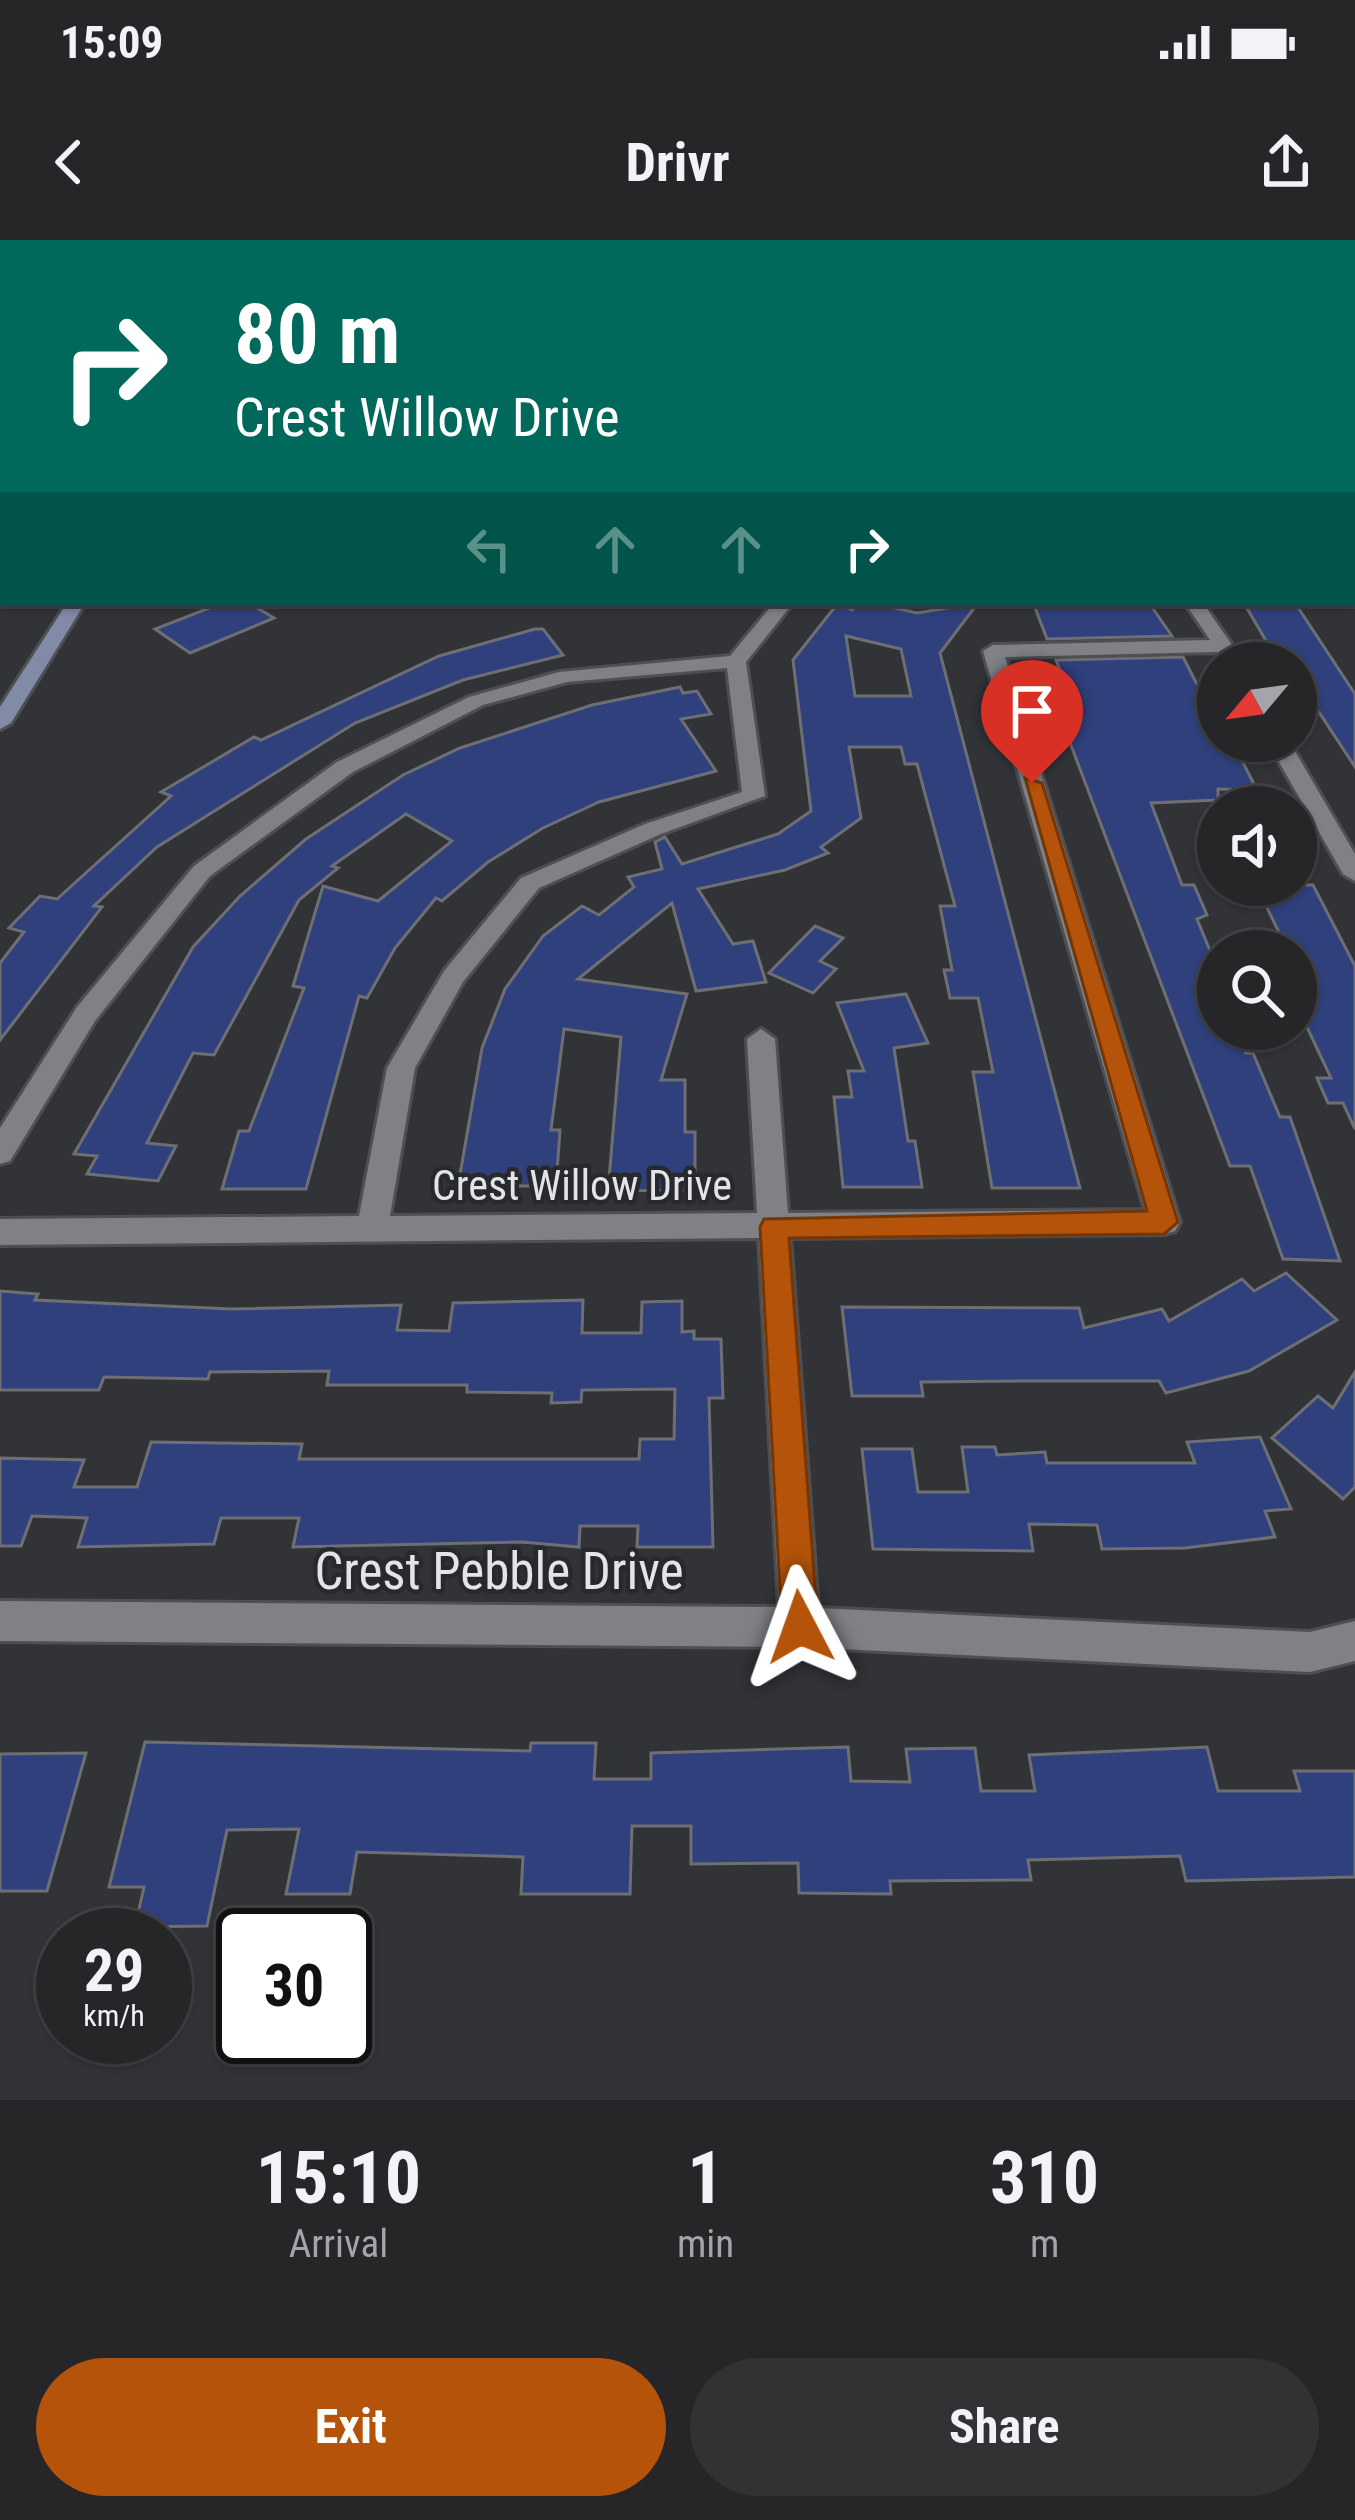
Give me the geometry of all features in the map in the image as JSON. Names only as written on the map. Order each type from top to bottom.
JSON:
[{"type":"main road","points":[[0,722],[74,606]]},
{"type":"street","points":[[0,1153],[86,1014],[202,871],[345,767],[476,701],[566,676],[736,661],[782,606]]},
{"type":"street","points":[[1196,606],[1220,642]]},
{"type":"street","name":"Crest Willow Drive","points":[[0,1232],[1164,1222],[993,651],[1197,654]]},
{"type":"street","points":[[372,1228],[401,1069],[452,977],[530,884],[653,829],[754,796],[736,661]]},
{"type":"street","points":[[1290,762],[1355,874]]},
{"type":"street","points":[[761,1039],[800,1627]]},
{"type":"street","name":"Crest Pebble Drive","points":[[0,1622],[800,1627],[1310,1652],[1355,1641]]},
{"type":"building","points":[[214,606],[254,606],[274,618],[190,653],[155,629]]},
{"type":"building","points":[[836,606],[852,610],[886,606],[917,613],[976,606],[940,653],[1080,1188],[992,1188],[973,1072],[993,1072],[978,998],[950,998],[944,970],[952,970],[940,906],[955,906],[917,764],[905,764],[901,747],[849,747],[861,818],[821,847],[828,853],[785,870],[698,889],[733,944],[753,941],[766,982],[696,991],[672,903],[578,979],[687,994],[661,1080],[685,1080],[685,1132],[695,1132],[695,1190],[608,1191],[621,1037],[564,1029],[551,1130],[560,1130],[556,1186],[458,1186],[482,1048],[505,989],[543,936],[582,906],[599,915],[634,887],[628,877],[662,869],[655,842],[665,837],[682,864],[778,834],[811,811],[793,660]],"holes":[[[846,636],[901,649],[911,696],[855,696]]]},
{"type":"building","points":[[1034,606],[1151,606],[1172,636],[1047,639]]},
{"type":"building","points":[[1246,606],[1297,606],[1355,694],[1355,767],[1317,709],[1317,642],[1267,642]]},
{"type":"building","points":[[543,629],[563,655],[463,680],[355,723],[157,847],[94,906],[102,907],[0,1040],[0,963],[24,932],[9,928],[40,896],[57,899],[171,796],[161,792],[254,737],[261,740],[439,656]]},
{"type":"building","points":[[1183,657],[1197,684],[1197,762],[1243,762],[1255,786],[1197,786],[1197,801],[1151,803],[1182,885],[1194,885],[1197,906],[1203,906],[1207,915],[1197,919],[1202,930],[1197,930],[1197,1050],[1253,1053],[1280,1117],[1290,1117],[1340,1261],[1283,1259],[1250,1166],[1230,1166],[1046,679],[1063,679],[1056,660]]},
{"type":"building","points":[[680,687],[683,693],[697,691],[711,714],[681,719],[716,771],[599,802],[543,828],[488,862],[442,901],[436,898],[395,948],[367,998],[359,996],[306,1189],[222,1189],[239,1131],[249,1131],[304,988],[293,986],[323,886],[378,901],[452,841],[406,814],[332,866],[338,868],[299,900],[214,1055],[193,1053],[147,1143],[176,1146],[158,1181],[87,1174],[97,1156],[74,1154],[193,947],[240,896],[306,839],[403,775],[460,748],[592,705]]},
{"type":"building","points":[[1317,893],[1355,966],[1355,1129],[1343,1103],[1328,1103],[1317,1078],[1331,1078],[1317,1048],[1317,930],[1278,930],[1266,906],[1317,906]]},
{"type":"building","points":[[815,926],[843,938],[820,961],[836,969],[813,993],[769,973]]},
{"type":"building","points":[[906,994],[928,1043],[894,1048],[908,1141],[915,1141],[922,1187],[843,1187],[834,1097],[852,1097],[848,1071],[864,1071],[837,1003]]},
{"type":"building","points":[[1286,1273],[1337,1320],[1249,1371],[1166,1393],[1159,1381],[1023,1381],[921,1382],[923,1396],[852,1396],[842,1307],[1079,1308],[1084,1328],[1162,1309],[1169,1321],[1242,1279],[1254,1291]]},
{"type":"building","points":[[0,1291],[38,1294],[35,1300],[231,1309],[401,1305],[397,1330],[449,1331],[453,1303],[583,1300],[582,1333],[641,1333],[642,1302],[682,1301],[682,1332],[694,1331],[694,1339],[721,1339],[723,1398],[709,1398],[713,1547],[637,1547],[638,1526],[580,1526],[579,1547],[522,1542],[293,1547],[299,1518],[221,1518],[214,1544],[78,1547],[87,1518],[32,1516],[21,1546],[0,1546],[0,1458],[84,1460],[74,1487],[137,1487],[151,1442],[302,1444],[299,1459],[639,1459],[640,1439],[674,1439],[675,1389],[582,1390],[581,1402],[551,1403],[552,1393],[467,1392],[467,1385],[327,1385],[329,1371],[210,1372],[208,1379],[104,1377],[99,1390],[0,1390]]},
{"type":"building","points":[[1355,1372],[1355,1487],[1343,1499],[1272,1438],[1318,1396],[1333,1408]]},
{"type":"building","points":[[1260,1437],[1291,1509],[1265,1511],[1275,1537],[1185,1548],[1102,1549],[1097,1525],[1029,1524],[1033,1551],[873,1549],[862,1449],[912,1449],[918,1492],[968,1492],[962,1447],[995,1447],[997,1455],[1045,1452],[1047,1463],[1195,1463],[1187,1442]]},
{"type":"building","points":[[145,1742],[530,1751],[531,1743],[596,1743],[594,1779],[651,1779],[651,1753],[848,1747],[851,1781],[910,1782],[906,1749],[975,1748],[981,1791],[1035,1791],[1029,1755],[1207,1747],[1218,1791],[1300,1791],[1294,1771],[1355,1771],[1355,1877],[1186,1881],[1180,1856],[1028,1860],[1031,1880],[890,1881],[891,1894],[799,1893],[798,1863],[691,1864],[691,1826],[632,1826],[630,1894],[521,1894],[523,1857],[357,1852],[350,1894],[286,1894],[299,1829],[227,1830],[207,1926],[192,1926],[192,1908],[139,1908],[144,1887],[109,1887]]},
{"type":"building","points":[[86,1753],[47,1891],[0,1891],[0,1754]]},
{"type":"route","points":[[800,1627],[774,1227],[1164,1222],[1032,783]]}]
